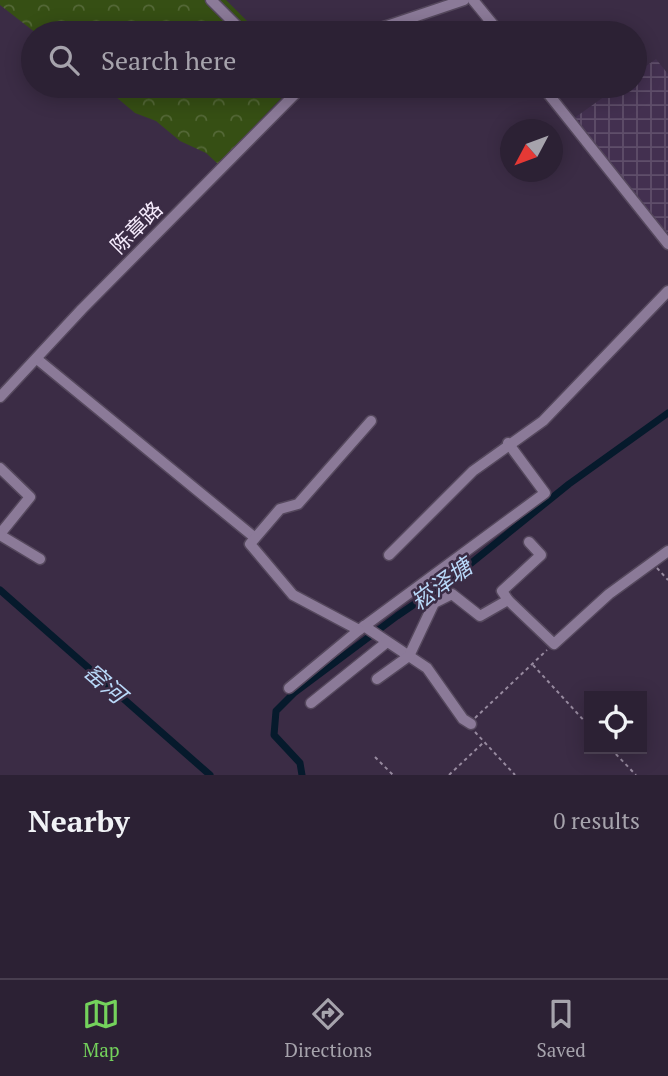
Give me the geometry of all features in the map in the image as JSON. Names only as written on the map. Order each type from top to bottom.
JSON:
[{"type":"street","points":[[211,0],[232,21]]},
{"type":"street","points":[[402,21],[464,0]]},
{"type":"street","points":[[473,0],[490,21]]},
{"type":"street","name":"陈章路","points":[[0,397],[288,98]]},
{"type":"street","points":[[552,98],[668,244]]},
{"type":"street","points":[[388,555],[473,471],[508,443],[542,421],[668,291]]},
{"type":"street","points":[[37,359],[254,537]]},
{"type":"street","points":[[371,421],[298,504],[280,509],[250,544],[293,594],[362,628],[427,668],[463,719],[471,724]]},
{"type":"street","points":[[289,688],[362,628],[545,493],[508,443]]},
{"type":"street","points":[[0,468],[30,497],[0,534],[40,559]]},
{"type":"street","points":[[529,542],[541,555],[502,591],[554,644],[609,594],[668,551]]},
{"type":"street","points":[[377,679],[408,656],[434,603],[452,594],[480,616],[508,600]]},
{"type":"street","points":[[311,703],[387,642]]},
{"type":"path","points":[[654,562],[668,580]]},
{"type":"path","points":[[515,775],[471,724],[554,644]]},
{"type":"path","points":[[532,665],[584,721]]},
{"type":"path","points":[[449,775],[484,742]]},
{"type":"path","points":[[616,754],[635,775]]},
{"type":"path","points":[[375,757],[393,775]]},
{"type":"shaded area","points":[[656,59],[668,74],[668,236],[573,119],[602,98],[647,98],[647,65]]},
{"type":"green space","points":[[0,0],[226,0],[247,21],[21,21],[0,5]]},
{"type":"green space","points":[[117,98],[281,98],[218,164],[206,153],[180,141],[156,121],[135,113]]},
{"type":"waterway","name":"崧泽塘","points":[[302,775],[300,763],[274,735],[276,711],[294,693],[454,577],[569,484],[668,413]]},
{"type":"waterway","name":"窑河","points":[[0,590],[210,775]]}]
